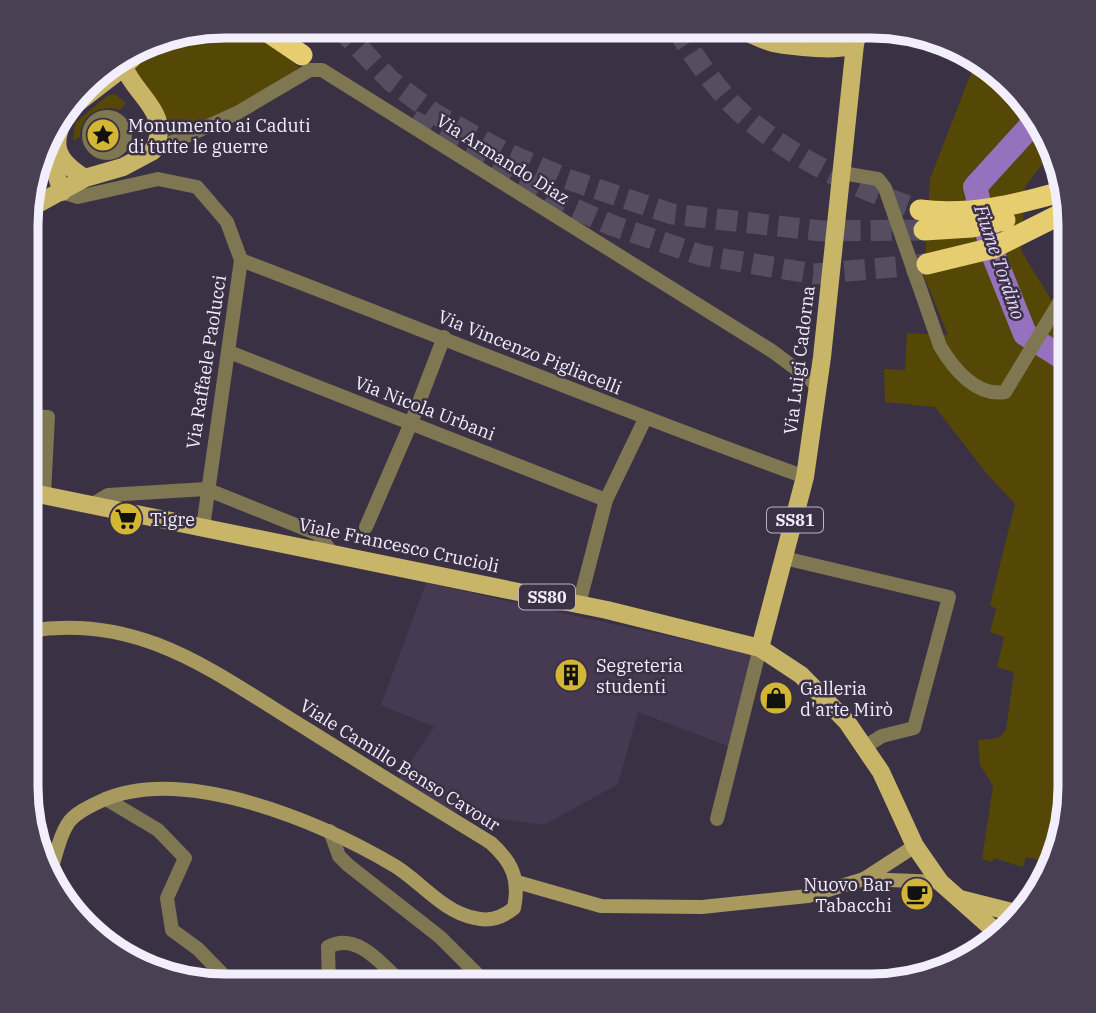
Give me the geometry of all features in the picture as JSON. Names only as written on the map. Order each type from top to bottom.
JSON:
[{"type":"highway","points":[[277,38],[302,55]]},
{"type":"highway","points":[[1055,194],[1003,209],[929,221],[998,222],[1056,203]]},
{"type":"highway","points":[[933,263],[993,248],[1057,216]]},
{"type":"main road","points":[[762,39],[784,45],[843,39]]},
{"type":"main road","points":[[784,45],[798,39]]},
{"type":"main road","name":"Via Luigi Cadorna","points":[[760,648],[805,477],[822,356],[854,71],[852,39]]},
{"type":"main road","points":[[40,203],[85,178],[123,167],[153,151],[160,130],[151,105],[119,72]]},
{"type":"main road","points":[[59,143],[59,155],[70,169],[85,178]]},
{"type":"main road","points":[[51,159],[62,192]]},
{"type":"main road","name":"Viale Francesco Crucioli","points":[[38,493],[670,623],[760,648]]},
{"type":"main road","name":"SS80","points":[[760,648],[786,663],[809,683],[866,746],[886,781],[915,846],[940,882],[993,929]]},
{"type":"main road","name":"SS80","points":[[957,898],[1010,912]]},
{"type":"street","name":"Via Armando Diaz","points":[[153,151],[237,113],[310,70],[322,70],[791,363],[818,389]]},
{"type":"street","points":[[842,173],[878,178],[886,188],[940,346],[949,362],[987,391],[1005,392],[1010,387],[1057,309]]},
{"type":"street","name":"Via Raffaele Paolucci","points":[[62,192],[78,197],[158,179],[197,187],[227,222],[241,260],[206,489],[203,527]]},
{"type":"street","name":"Via Vincenzo Pigliacelli","points":[[241,260],[443,337],[645,419],[805,477]]},
{"type":"street","points":[[366,527],[411,423],[443,337]]},
{"type":"street","name":"Via Nicola Urbani","points":[[229,352],[607,500]]},
{"type":"street","points":[[791,363],[808,365],[822,356]]},
{"type":"street","points":[[38,416],[48,417],[38,478]]},
{"type":"street","points":[[579,604],[607,500],[645,419]]},
{"type":"street","points":[[93,504],[108,495],[206,489],[318,534],[332,553]]},
{"type":"street","points":[[784,558],[949,597],[914,729],[882,736],[866,746]]},
{"type":"street","name":"Viale Camillo Benso Cavour","points":[[39,630],[68,626],[98,628],[182,653],[491,843],[509,860],[517,883]]},
{"type":"street","points":[[717,819],[760,648]]},
{"type":"street","points":[[54,861],[67,825],[78,815],[106,799],[138,789],[179,790],[239,800],[330,831],[397,867],[453,910],[474,918],[503,918],[514,908],[517,883],[601,906],[702,907],[808,896],[864,879],[915,846]]},
{"type":"street","points":[[106,799],[158,830],[185,858],[167,898],[173,930],[198,949],[222,974]]},
{"type":"street","points":[[330,831],[339,856],[440,937],[477,974]]},
{"type":"street","points":[[864,879],[940,882]]},
{"type":"street","points":[[328,974],[326,955],[328,947],[335,943],[350,944],[370,953],[393,974]]},
{"type":"shaded area","points":[[226,38],[263,38],[305,72],[237,113],[159,140],[128,75],[135,62],[154,53],[189,42]]},
{"type":"shaded area","points":[[972,69],[1011,102],[1032,132],[1043,154],[1045,160],[1025,187],[1021,251],[1051,299],[1057,304],[1058,787],[1054,824],[1042,861],[1026,857],[1023,867],[994,858],[992,862],[982,859],[993,786],[980,765],[978,740],[998,738],[1006,730],[1014,672],[997,667],[1004,637],[990,632],[996,609],[990,605],[1015,504],[987,474],[935,407],[885,402],[884,369],[905,370],[907,333],[948,335],[924,276],[930,179]]},
{"type":"shaded area","points":[[115,94],[126,103],[120,110],[105,108],[92,113],[83,123],[80,137],[73,141],[75,123],[108,95]]},
{"type":"shaded area","points":[[426,583],[758,656],[736,749],[638,712],[618,784],[544,825],[448,811],[397,782],[434,727],[381,705]]},
{"type":"waterway","name":"Fiume Tordino","points":[[1029,128],[975,187],[993,254],[1025,334],[1057,355]]},
{"type":"tunnel","points":[[350,38],[391,81],[435,114],[502,151],[567,179],[672,214],[822,231],[924,230]]},
{"type":"tunnel","points":[[683,39],[733,105],[773,139],[820,168],[920,210]]},
{"type":"tunnel","points":[[412,120],[568,206],[614,226],[701,255],[814,274],[927,264]]},
{"type":"place","name":"Monumento ai Caduti di tutte le guerre","points":[[103,135]]},
{"type":"place","name":"Tigre","points":[[126,519]]},
{"type":"place","name":"Segreteria studenti","points":[[571,675]]},
{"type":"place","name":"Galleria d'arte Mirò","points":[[776,698]]},
{"type":"place","name":"Nuovo Bar Tabacchi","points":[[917,894]]}]
